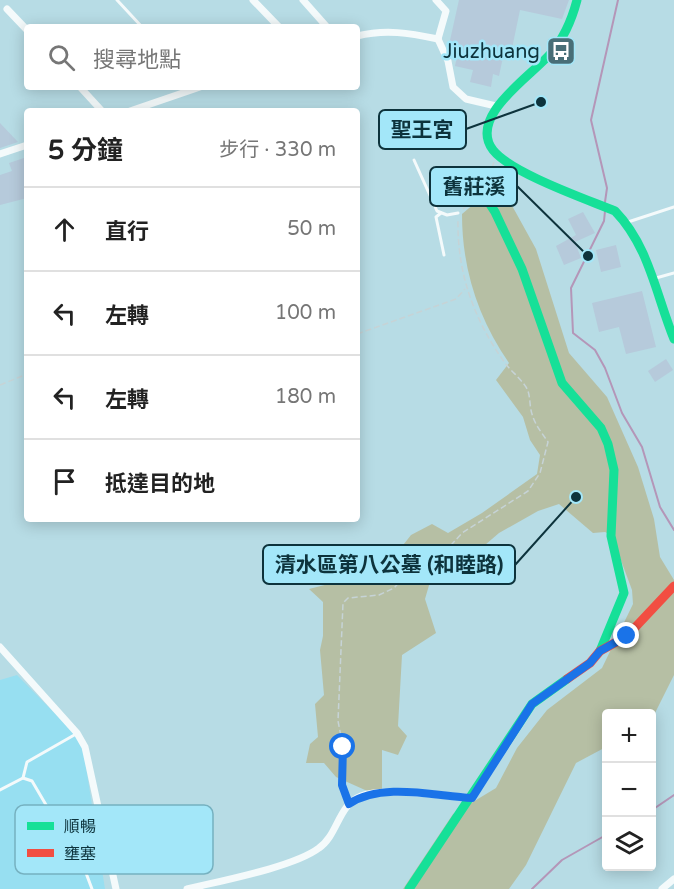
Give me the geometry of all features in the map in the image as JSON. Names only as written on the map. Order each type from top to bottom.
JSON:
[{"type":"street","points":[[253,0],[276,24]]},
{"type":"street","points":[[303,0],[324,24]]},
{"type":"street","points":[[436,0],[446,11],[438,39],[448,61],[453,87],[466,99],[496,106]]},
{"type":"street","points":[[577,0],[567,26],[552,52],[496,106],[488,124],[492,149],[529,172],[615,211],[628,222],[641,243],[651,280],[674,339]]},
{"type":"street","points":[[7,9],[24,27]]},
{"type":"street","points":[[360,35],[398,31],[438,39]]},
{"type":"street","points":[[83,90],[99,108]]},
{"type":"street","points":[[139,108],[190,90]]},
{"type":"street","points":[[0,154],[24,146]]},
{"type":"street","points":[[482,192],[495,212],[522,269],[562,383],[601,428],[608,444],[614,470],[610,536],[624,593],[600,651]]},
{"type":"street","points":[[409,889],[472,798],[532,704],[590,663],[600,651],[641,624],[674,586]]},
{"type":"street","points":[[0,647],[77,733],[85,747],[98,805]]},
{"type":"street","points":[[187,889],[261,870],[317,850],[329,841],[349,804],[362,795],[385,792],[472,798]]},
{"type":"street","points":[[113,874],[116,889]]},
{"type":"street","points":[[662,889],[674,879]]},
{"type":"lane","points":[[117,0],[139,24]]},
{"type":"lane","points":[[414,160],[429,198],[441,213],[447,215],[458,213]]},
{"type":"lane","points":[[628,222],[674,207]]},
{"type":"lane","points":[[441,213],[436,217],[444,255]]},
{"type":"lane","points":[[651,280],[674,273]]},
{"type":"lane","points":[[23,778],[27,762],[77,733]]},
{"type":"lane","points":[[0,790],[23,778],[32,781],[46,805]]},
{"type":"lane","points":[[86,874],[92,889]]},
{"type":"path","points":[[349,804],[342,785],[343,747],[338,721],[343,603],[348,598],[379,595],[394,588],[419,561],[444,553],[462,533],[528,490],[540,473],[546,454],[548,442],[536,426],[527,388],[506,364],[486,334],[466,288],[460,267],[458,213],[482,192],[491,175],[495,157],[492,149]]},
{"type":"path","points":[[360,333],[456,299],[466,288]]},
{"type":"path","points":[[0,385],[24,375]]},
{"type":"shaded area","points":[[17,675],[82,741],[92,805],[15,805],[15,874],[103,874],[105,889],[0,889],[0,680]]},
{"type":"green space","points":[[481,198],[510,202],[536,249],[569,353],[607,397],[638,467],[654,519],[660,557],[674,580],[674,675],[656,711],[656,709],[602,709],[602,749],[576,763],[526,865],[509,889],[403,889],[453,814],[496,788],[517,748],[547,710],[602,668],[633,604],[632,590],[615,537],[605,532],[593,533],[559,504],[538,511],[499,533],[478,551],[456,560],[432,575],[425,599],[436,633],[402,655],[398,726],[407,736],[398,755],[382,750],[382,790],[374,794],[336,777],[324,763],[306,763],[310,744],[318,737],[315,704],[324,695],[320,650],[323,636],[323,602],[309,589],[360,576],[389,563],[411,535],[432,524],[448,533],[482,513],[537,474],[540,455],[530,440],[523,417],[496,380],[509,363],[489,328],[474,292],[465,254],[462,214]]},
{"type":"building","points":[[459,0],[569,0],[562,19],[520,10],[510,58],[503,57],[499,76],[493,74],[491,87],[470,82],[473,70],[455,66],[459,48],[449,45]]},
{"type":"building","points":[[0,123],[18,142],[0,148]]},
{"type":"building","points":[[24,158],[24,199],[0,205],[0,175],[12,171],[9,163]]},
{"type":"building","points":[[583,212],[595,233],[575,242],[581,258],[564,265],[556,246],[576,235],[568,219]]},
{"type":"building","points":[[616,245],[621,267],[601,272],[596,250]]},
{"type":"building","points":[[642,291],[656,347],[626,354],[619,327],[599,332],[592,303]]},
{"type":"building","points":[[666,359],[673,370],[655,382],[648,371]]},
{"type":"waterway","points":[[605,202],[607,188],[591,120],[618,0]]},
{"type":"waterway","points":[[605,211],[604,221],[571,288],[573,333],[595,350],[605,368],[622,413],[642,447],[660,507],[674,530]]},
{"type":"waterway","points":[[656,807],[674,795]]},
{"type":"waterway","points":[[532,889],[562,860],[602,837]]},
{"type":"traffic: fast","points":[[577,0],[560,41],[495,110],[487,137],[493,150],[516,168],[550,185],[615,211],[627,225],[644,255],[674,339]]},
{"type":"traffic: fast","points":[[482,192],[495,212],[522,269],[562,383],[601,428],[608,444],[614,470],[611,536],[624,593],[600,651]]},
{"type":"traffic: fast","points":[[409,889],[532,704],[567,679]]},
{"type":"traffic: jam","points":[[567,679],[590,663],[600,651],[627,636],[674,586]]},
{"type":"place","name":"Jiuzhuang","points":[[561,51]]},
{"type":"place","name":"聖王宮","points":[[541,102]]},
{"type":"place","name":"舊莊溪","points":[[588,256]]},
{"type":"place","name":"清水區第八公墓 (和睦路)","points":[[576,497]]},
{"type":"route","points":[[343,747],[342,785],[349,804],[362,795],[385,792],[472,798],[532,704],[590,663],[600,651],[627,636]]}]
